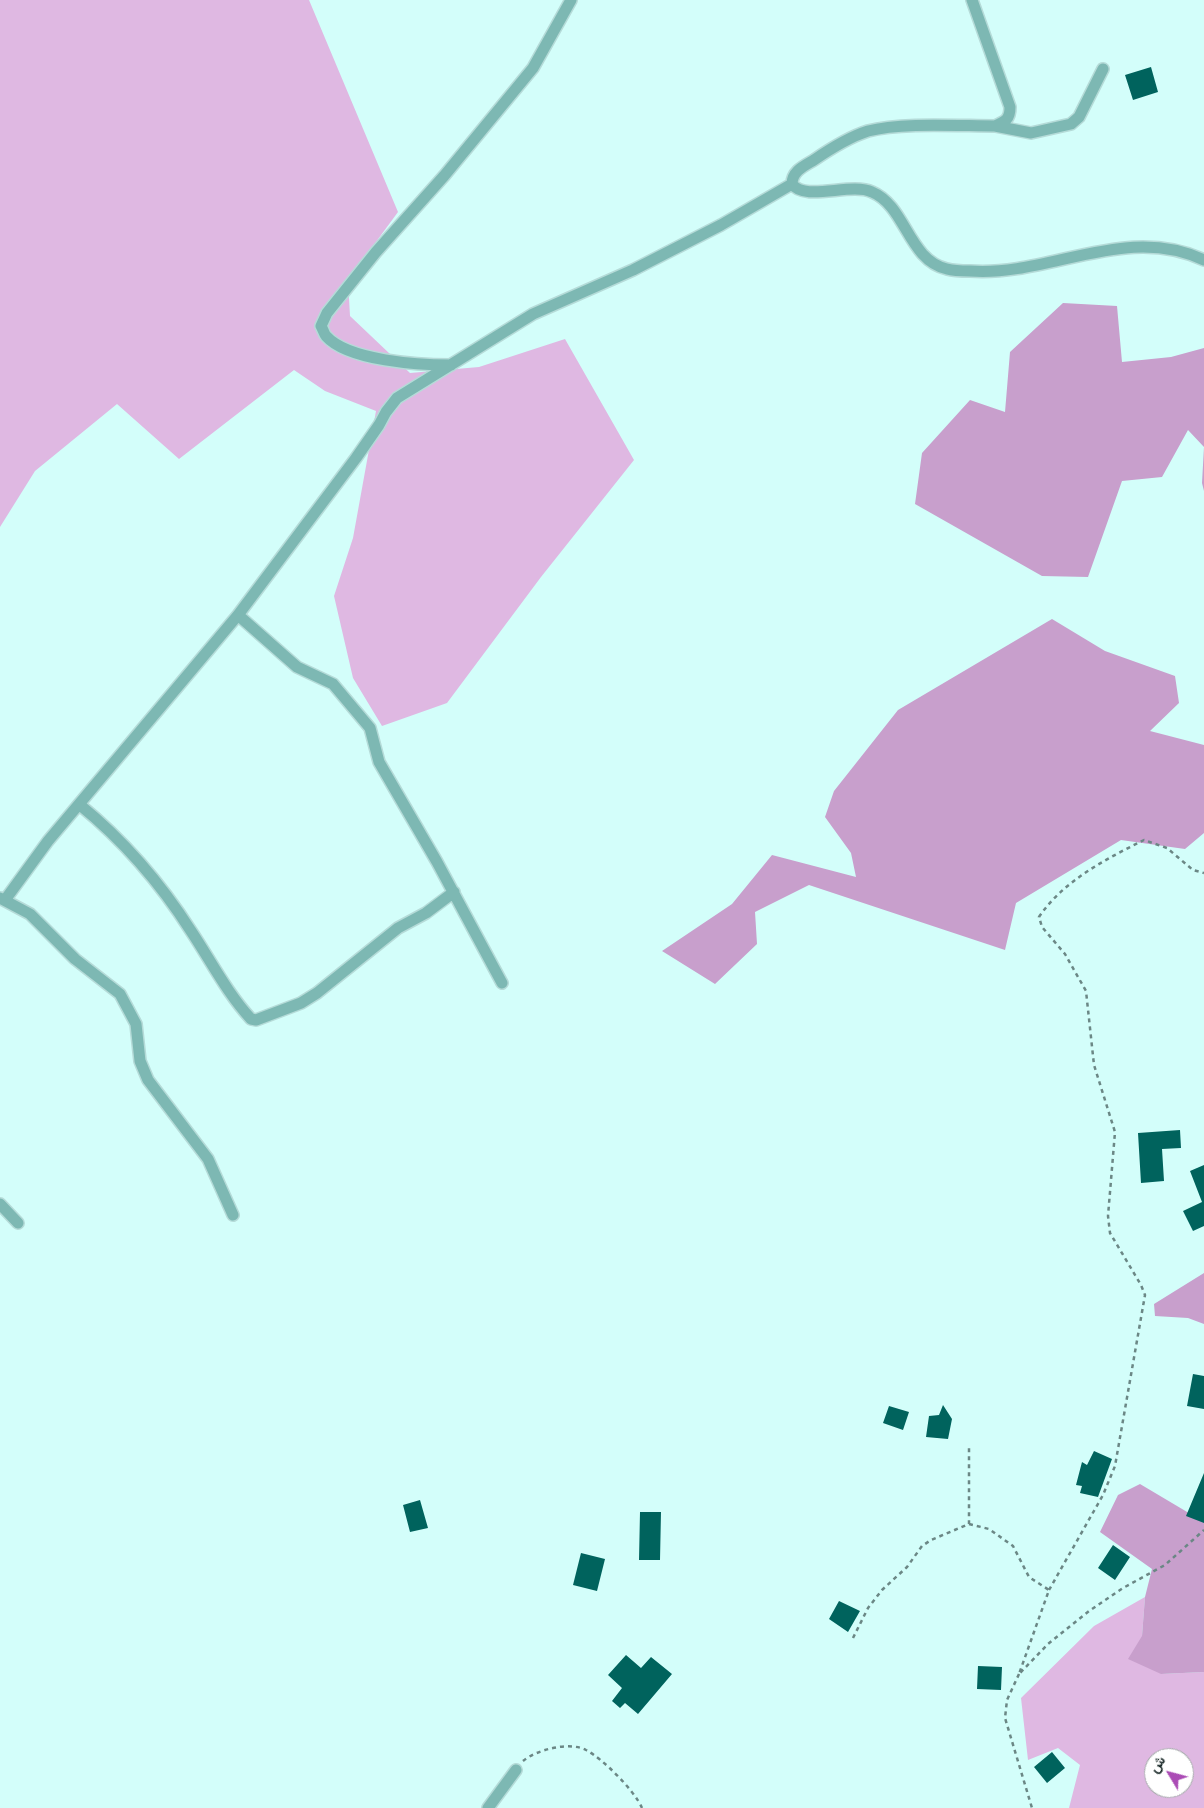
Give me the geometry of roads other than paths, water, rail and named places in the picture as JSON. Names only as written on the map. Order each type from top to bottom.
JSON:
[{"type":"street","points":[[451,365],[422,365],[368,357],[326,336],[321,326],[327,313],[376,252],[444,176],[533,68],[571,0]]},
{"type":"street","points":[[972,0],[1010,107],[1010,114],[1006,121],[995,126]]},
{"type":"street","points":[[792,184],[793,177],[800,168],[838,145],[868,131],[916,127],[995,126],[1031,133],[1071,124],[1079,117],[1103,70]]},
{"type":"street","points":[[233,1216],[208,1160],[148,1080],[140,1061],[136,1024],[120,994],[75,959],[30,914],[2,899],[148,720],[238,614],[356,458],[386,412],[398,398],[432,379],[533,314],[642,265],[721,225],[792,184]]},
{"type":"street","points":[[792,184],[798,190],[809,192],[862,188],[874,192],[887,202],[927,259],[946,269],[979,272],[1004,270],[1079,254],[1121,247],[1147,246],[1174,248],[1204,260]]},
{"type":"street","points":[[238,614],[297,667],[333,684],[370,728],[378,762],[454,892],[502,983]]},
{"type":"street","points":[[80,805],[104,824],[168,896],[217,971],[229,994],[251,1019],[256,1020],[301,1003],[317,993],[398,928],[426,913],[454,892]]},
{"type":"street","points":[[0,1204],[18,1224]]},
{"type":"street","points":[[488,1808],[516,1770]]}]
